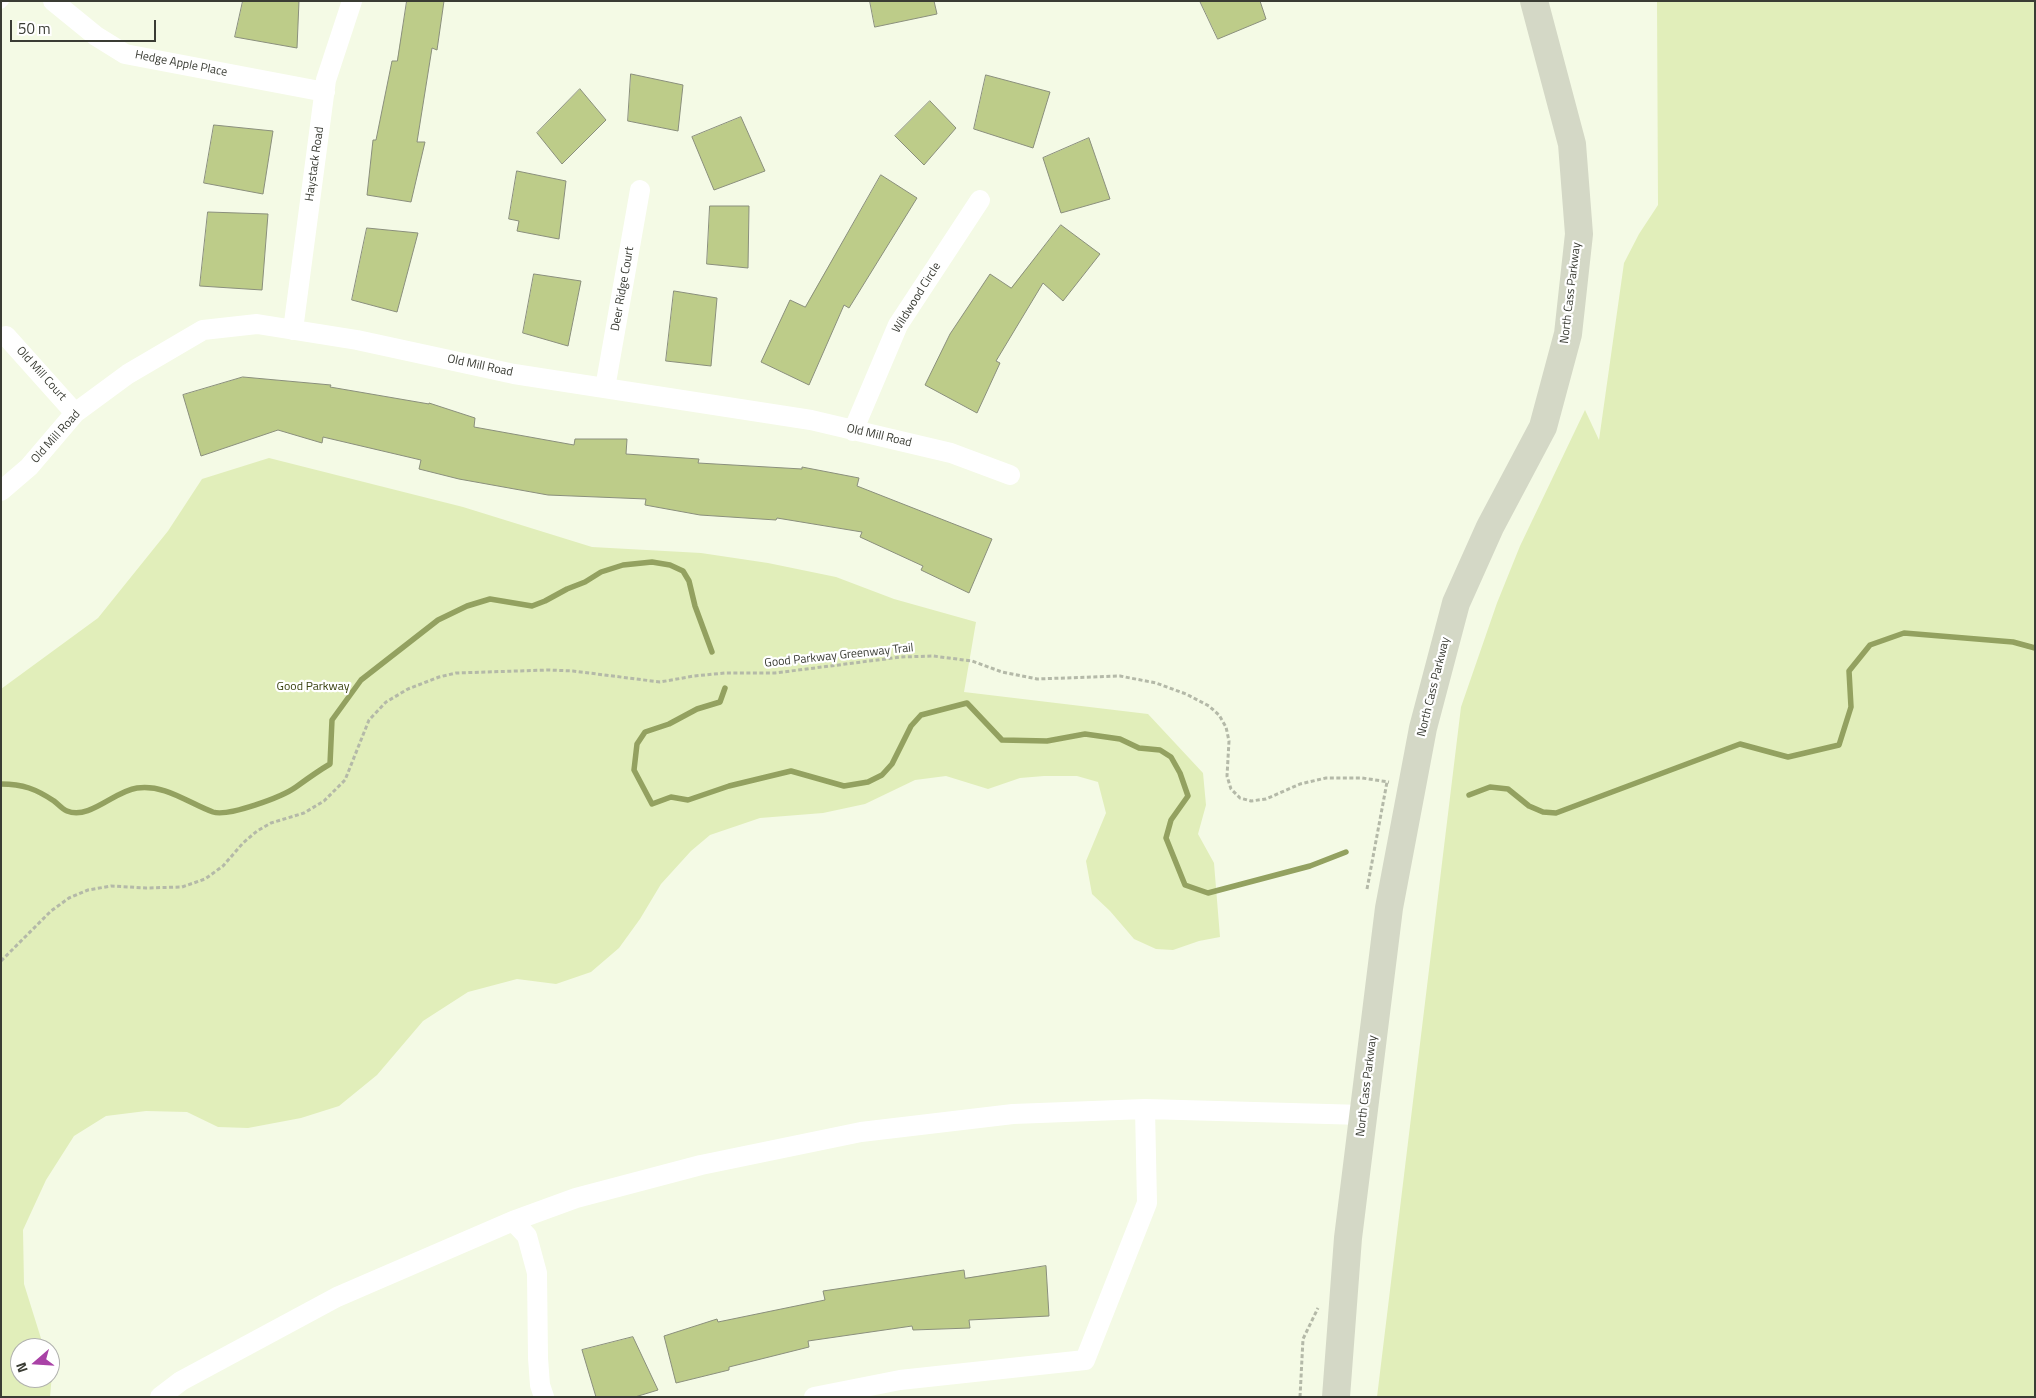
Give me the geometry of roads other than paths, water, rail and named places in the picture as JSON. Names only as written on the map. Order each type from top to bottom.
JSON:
[{"type":"street","name":"Hedge Apple Place","points":[[53,1],[96,36],[125,54],[324,92]]},
{"type":"street","name":"Haystack Road","points":[[293,330],[326,80],[352,1]]},
{"type":"street","name":"North Cass Parkway","points":[[1336,1397],[1348,1238],[1389,908],[1423,728],[1456,604],[1490,527],[1543,427],[1568,334],[1579,234],[1572,144],[1534,1]]},
{"type":"street","name":"Deer Ridge Court","points":[[605,388],[640,190]]},
{"type":"street","name":"Wildwood Circle","points":[[853,430],[898,325],[980,200]]},
{"type":"street","name":"Old Mill Road","points":[[1,491],[29,467],[75,413],[128,374],[203,330],[257,324],[357,340],[514,374],[811,420],[951,453],[1010,475]]},
{"type":"street","name":"Old Mill Court","points":[[6,336],[75,413]]},
{"type":"street","points":[[814,1397],[900,1380],[1085,1360],[1147,1203],[1145,1109]]},
{"type":"street","points":[[160,1397],[181,1381],[337,1297],[513,1221],[576,1198],[682,1170],[861,1132],[1012,1114],[1145,1109],[1364,1115]]},
{"type":"street","points":[[513,1221],[526,1236],[537,1272],[538,1367],[540,1385],[544,1397]]},
{"type":"lane","points":[[1,4],[4,1]]},
{"type":"waterway","points":[[1,784],[23,786],[35,790],[65,810],[76,813],[84,812],[128,790],[137,788],[167,791],[213,812],[220,813],[268,801],[296,787],[330,764],[332,720],[361,680],[438,620],[467,606],[490,599],[532,606],[585,582],[601,572],[623,565],[652,562],[670,565],[683,571],[689,581],[695,606],[712,652]]},
{"type":"waterway","points":[[1469,795],[1490,787],[1508,789],[1529,806],[1543,812],[1556,813],[1740,744],[1788,757],[1839,745],[1851,707],[1849,671],[1870,645],[1904,633],[2013,642],[2035,648]]},
{"type":"waterway","points":[[725,688],[720,702],[697,709],[669,724],[645,732],[637,744],[634,770],[652,804],[671,797],[688,800],[729,786],[791,771],[844,786],[868,782],[882,775],[892,764],[911,726],[921,715],[967,703],[1002,740],[1047,741],[1085,734],[1120,739],[1139,748],[1160,750],[1171,757],[1180,773],[1188,796],[1171,820],[1166,838],[1185,885],[1208,893],[1310,866],[1346,852]]},
{"type":"park label","name":"Good Parkway","points":[[313,687]]}]
